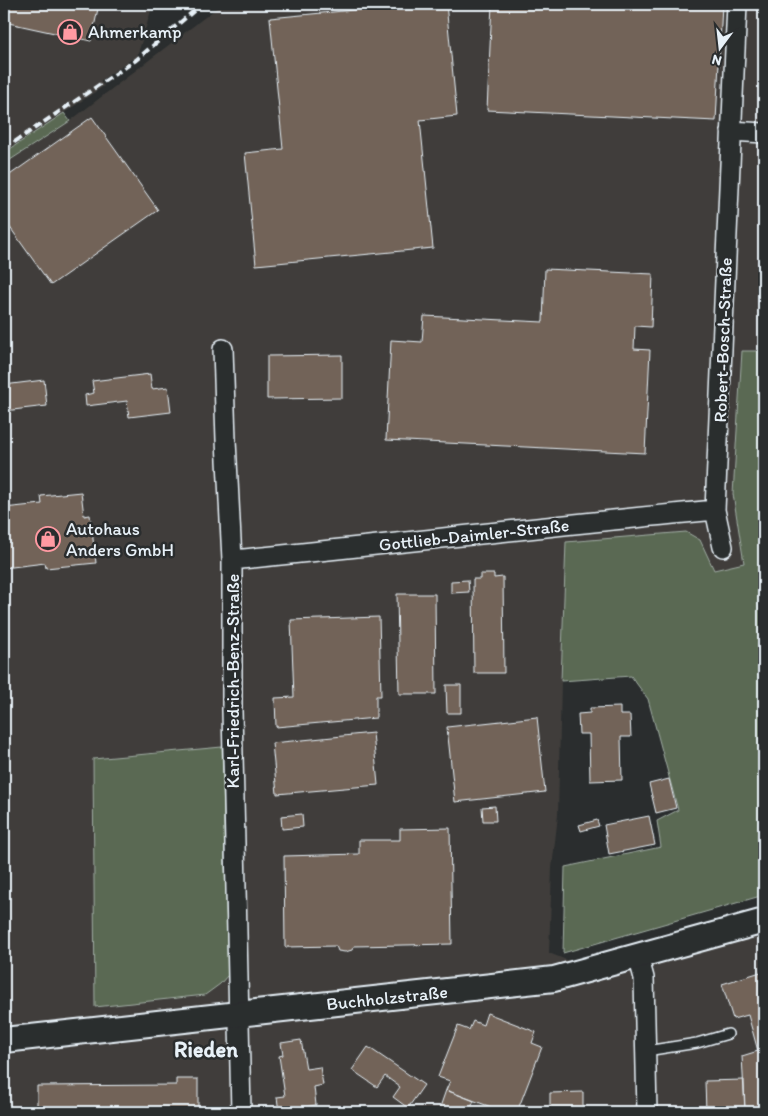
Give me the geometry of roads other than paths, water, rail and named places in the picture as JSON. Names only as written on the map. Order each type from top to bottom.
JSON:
[{"type":"street","name":"Robert-Bosch-Straße","points":[[723,548],[715,510],[737,4]]},
{"type":"street","points":[[731,131],[764,133]]},
{"type":"street","name":"Karl-Friedrich-Benz-Straße","points":[[223,349],[232,560],[232,710],[241,1112]]},
{"type":"street","name":"Gottlieb-Daimler-Straße","points":[[232,560],[715,510]]},
{"type":"street","name":"Buchholzstraße","points":[[4,1040],[554,979],[764,921]]},
{"type":"street","points":[[638,956],[644,978],[647,1112]]},
{"type":"lane","points":[[646,1051],[697,1043],[728,1034]]},
{"type":"railway","points":[[4,149],[136,60],[202,4]]},
{"type":"place","name":"Ahmerkamp","points":[[70,32]]},
{"type":"place","name":"Autohaus Anders GmbH","points":[[48,539]]},
{"type":"district","name":"Rieden","points":[[206,1049]]}]
